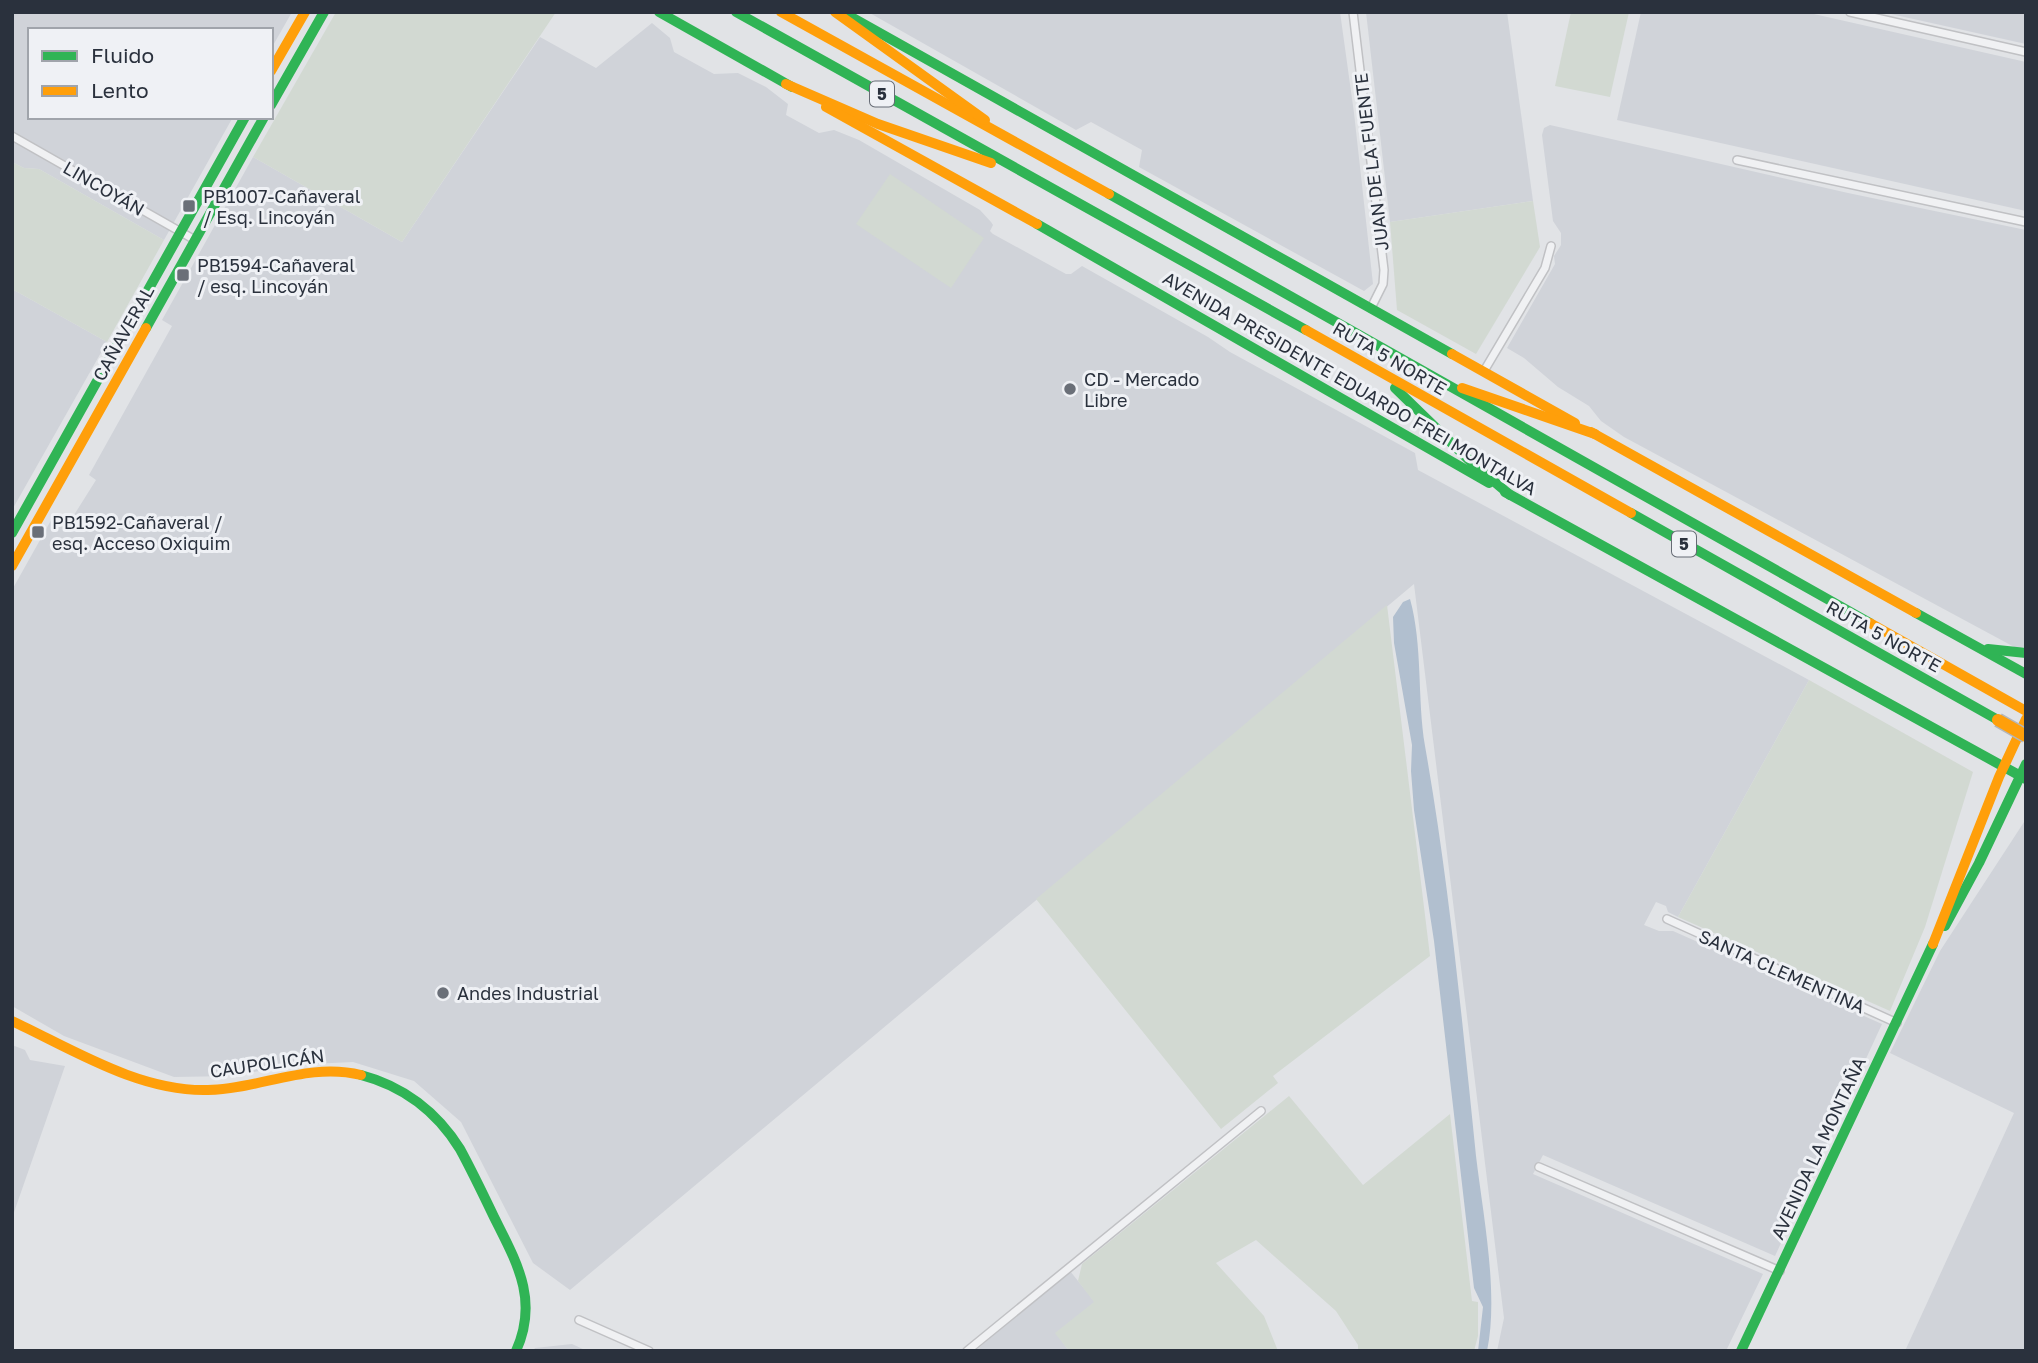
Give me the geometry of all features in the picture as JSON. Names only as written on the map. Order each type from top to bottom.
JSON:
[{"type":"main road","points":[[273,68],[305,12]]},
{"type":"main road","points":[[273,101],[324,12]]},
{"type":"main road","name":"AVENIDA PRESIDENTE EDUARDO FREI MONTALVA","points":[[659,12],[1510,495],[2003,766],[2024,773]]},
{"type":"main road","name":"RUTA 5 NORTE","points":[[736,12],[1200,270],[2026,736]]},
{"type":"main road","name":"RUTA 5 NORTE","points":[[781,12],[2026,711]]},
{"type":"main road","points":[[835,12],[908,62],[1018,146]]},
{"type":"main road","points":[[847,13],[2026,674]]},
{"type":"main road","points":[[786,84],[900,132],[1028,176]]},
{"type":"main road","name":"CAÑAVERAL","points":[[12,533],[244,119]]},
{"type":"main road","name":"CAÑAVERAL","points":[[12,566],[263,119]]},
{"type":"main road","points":[[1371,368],[1510,495]]},
{"type":"main road","points":[[1441,382],[1488,395],[1595,434]]},
{"type":"main road","points":[[1978,647],[2026,653]]},
{"type":"main road","name":"AVENIDA LA MONTAÑA","points":[[1741,1351],[1926,961],[2003,766],[2026,719]]},
{"type":"main road","name":"AVENIDA LA MONTAÑA","points":[[1926,961],[2024,773]]},
{"type":"main road","name":"CAUPOLICÁN","points":[[12,1021],[117,1068],[152,1081],[193,1090],[240,1087],[303,1073],[332,1071],[374,1078],[410,1096],[434,1115],[456,1141],[521,1274],[527,1315],[516,1351]]},
{"type":"street","name":"JUAN DE LA FUENTE","points":[[1353,12],[1384,270],[1383,284],[1371,308]]},
{"type":"street","points":[[1850,12],[2026,52]]},
{"type":"street","name":"LINCOYÁN","points":[[12,136],[195,240]]},
{"type":"street","points":[[1737,160],[2026,222]]},
{"type":"street","points":[[1484,371],[1545,268],[1551,246]]},
{"type":"street","name":"SANTA CLEMENTINA","points":[[1667,919],[1897,1023]]},
{"type":"street","points":[[967,1351],[1261,1111]]},
{"type":"street","points":[[1539,1167],[1780,1271]]},
{"type":"street","points":[[579,1320],[649,1351]]},
{"type":"shaded area","points":[[12,12],[292,12],[273,45],[273,28],[28,28],[28,119],[232,119],[164,240],[39,169],[24,168],[12,162]]},
{"type":"shaded area","points":[[336,12],[556,12],[402,242],[253,157]]},
{"type":"shaded area","points":[[868,12],[1340,12],[1373,284],[1364,291],[1139,167],[1142,150],[1091,122],[1076,130]]},
{"type":"shaded area","points":[[1366,12],[1507,12],[1533,201],[1390,222]]},
{"type":"shaded area","points":[[1571,12],[1629,12],[1610,97],[1555,86]]},
{"type":"shaded area","points":[[1641,12],[1805,12],[2026,62],[2026,211],[1617,120]]},
{"type":"shaded area","points":[[1882,12],[2026,12],[2026,44]]},
{"type":"shaded area","points":[[652,23],[670,38],[674,52],[714,74],[738,73],[766,87],[788,104],[786,115],[819,133],[834,130],[859,140],[980,210],[993,225],[990,231],[993,234],[1066,274],[1071,274],[1082,266],[1230,352],[1415,453],[1418,470],[1809,680],[1678,917],[1668,912],[1666,906],[1656,902],[1644,925],[1659,931],[1673,931],[1882,1024],[1775,1256],[1543,1155],[1533,1174],[1763,1274],[1726,1351],[1497,1351],[1504,1318],[1414,584],[570,1290],[533,1263],[461,1122],[414,1081],[353,1062],[289,1065],[233,1076],[174,1077],[64,1036],[12,1006],[12,590],[54,515],[69,523],[96,480],[89,475],[172,326],[162,320],[253,157],[402,242],[540,37],[596,68]]},
{"type":"shaded area","points":[[1550,125],[1848,193],[2026,230],[2026,646],[2018,649],[1624,437],[1601,421],[1589,406],[1558,387],[1524,358],[1507,348],[1555,264],[1554,256],[1561,245],[1561,233],[1553,221],[1542,135],[1544,128]]},
{"type":"shaded area","points":[[12,162],[24,168],[39,169],[164,240],[107,342],[12,289]]},
{"type":"shaded area","points":[[890,174],[984,238],[951,288],[856,224]]},
{"type":"shaded area","points":[[1533,201],[1540,247],[1476,354],[1397,310],[1390,222]]},
{"type":"shaded area","points":[[12,289],[107,342],[12,510]]},
{"type":"shaded area","points":[[1387,605],[1430,956],[1273,1076],[1278,1083],[1221,1129],[1036,899]]},
{"type":"shaded area","points":[[1809,680],[1973,772],[1925,927],[1890,1011],[1678,917]]},
{"type":"shaded area","points":[[2026,819],[2026,1351],[1905,1351],[2014,1113],[1890,1053],[1940,951]]},
{"type":"shaded area","points":[[12,1045],[25,1050],[30,1060],[65,1066],[12,1218]]},
{"type":"shaded area","points":[[1289,1096],[1363,1185],[1450,1114],[1472,1301],[1478,1302],[1478,1336],[1474,1351],[1358,1351],[1358,1345],[1336,1311],[1256,1240],[1216,1263],[1264,1316],[1278,1351],[1069,1351],[1055,1333],[1094,1302],[1078,1281],[1082,1264]]},
{"type":"shaded area","points":[[1070,1271],[1095,1302],[1056,1333],[1069,1351],[975,1351]]},
{"type":"shaded area","points":[[572,1344],[587,1351],[533,1351],[535,1348]]},
{"type":"water","points":[[1410,599],[1417,635],[1423,728],[1448,899],[1489,1254],[1491,1305],[1487,1351],[1478,1351],[1483,1307],[1474,1288],[1434,941],[1414,810],[1412,745],[1394,643],[1393,617],[1403,602]]},
{"type":"traffic: fast","points":[[273,101],[324,12]]},
{"type":"traffic: fast","points":[[659,12],[792,87]]},
{"type":"traffic: fast","points":[[736,12],[1306,330]]},
{"type":"traffic: fast","points":[[846,14],[1452,354]]},
{"type":"traffic: fast","points":[[12,533],[244,119]]},
{"type":"traffic: fast","points":[[146,328],[263,119]]},
{"type":"traffic: fast","points":[[1109,194],[1870,623]]},
{"type":"traffic: fast","points":[[1037,224],[1489,483]]},
{"type":"traffic: fast","points":[[1395,388],[1471,462],[1510,495]]},
{"type":"traffic: fast","points":[[1505,492],[2026,779]]},
{"type":"traffic: fast","points":[[1631,513],[1998,720]]},
{"type":"traffic: fast","points":[[1916,613],[2026,674]]},
{"type":"traffic: fast","points":[[1988,649],[2026,653]]},
{"type":"traffic: fast","points":[[1945,926],[1979,863],[2026,764]]},
{"type":"traffic: fast","points":[[1741,1351],[1933,944]]},
{"type":"traffic: fast","points":[[361,1075],[391,1086],[418,1102],[441,1123],[460,1149],[510,1250],[522,1282],[526,1315],[516,1351]]},
{"type":"traffic: slow","points":[[273,68],[305,12]]},
{"type":"traffic: slow","points":[[781,12],[1109,194]]},
{"type":"traffic: slow","points":[[835,12],[985,120]]},
{"type":"traffic: slow","points":[[786,84],[878,124],[991,163]]},
{"type":"traffic: slow","points":[[826,107],[1037,224]]},
{"type":"traffic: slow","points":[[12,566],[146,328]]},
{"type":"traffic: slow","points":[[1306,330],[1631,513]]},
{"type":"traffic: slow","points":[[1452,354],[1575,423]]},
{"type":"traffic: slow","points":[[1462,388],[1595,434]]},
{"type":"traffic: slow","points":[[1591,432],[1916,613]]},
{"type":"traffic: slow","points":[[1870,623],[2026,711]]},
{"type":"traffic: slow","points":[[1933,944],[1999,777],[2026,719]]},
{"type":"traffic: slow","points":[[1998,720],[2026,736]]},
{"type":"traffic: slow","points":[[12,1021],[107,1067],[157,1084],[182,1089],[227,1089],[322,1072],[361,1075]]},
{"type":"place","name":"PB1007-Cañaveral / Esq. Lincoyán","points":[[189,206]]},
{"type":"place","name":"PB1594-Cañaveral / esq. Lincoyán","points":[[183,275]]},
{"type":"place","name":"CD - Mercado Libre","points":[[1070,389]]},
{"type":"place","name":"PB1592-Cañaveral / esq. Acceso Oxiquim","points":[[38,532]]},
{"type":"place","name":"Andes Industrial","points":[[443,993]]}]
